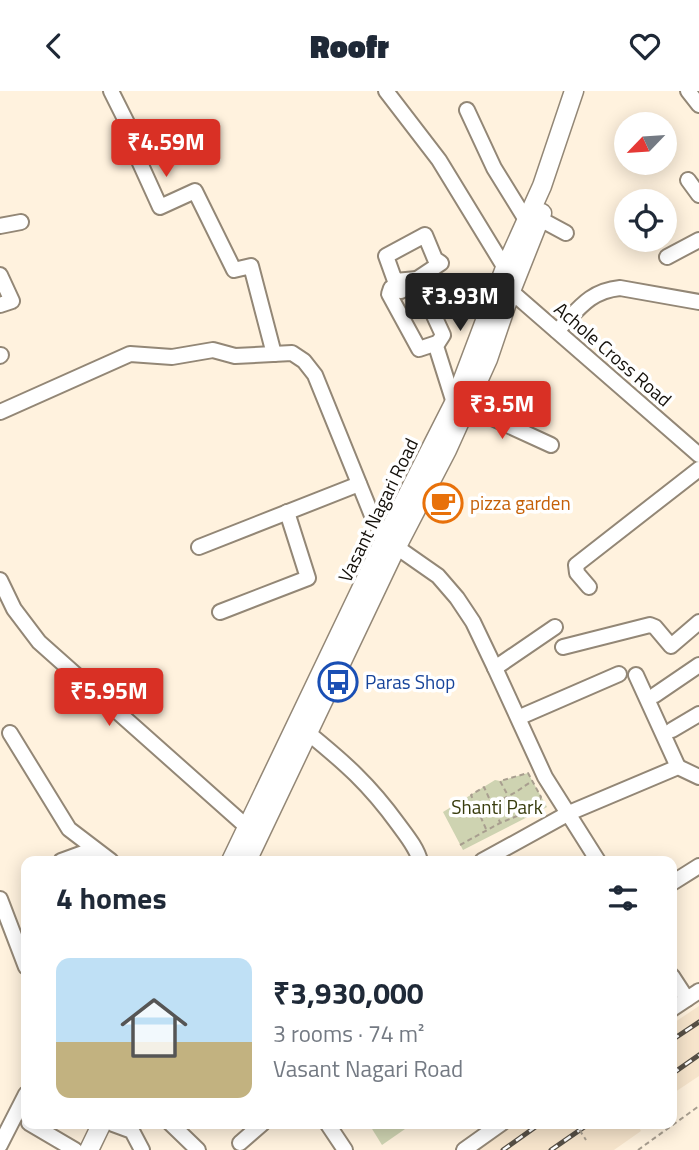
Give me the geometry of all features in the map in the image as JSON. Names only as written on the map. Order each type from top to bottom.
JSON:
[{"type":"main road","name":"Vasant Nagari Road","points":[[534,224],[542,186],[574,91]]},
{"type":"main road","name":"Vasant Nagari Road","points":[[235,856],[254,829],[391,542],[447,450],[460,404],[488,359],[508,280],[534,224],[586,91]]},
{"type":"main road","name":"Vasant Nagari Road","points":[[248,856],[254,829]]},
{"type":"main road","points":[[89,1150],[99,1129]]},
{"type":"main road","points":[[100,1150],[110,1129]]},
{"type":"street","points":[[111,91],[127,123],[130,141],[160,207],[195,191],[234,270],[251,266],[274,354]]},
{"type":"street","name":"Achole Cross Road","points":[[386,91],[439,160],[508,280],[558,331],[699,456]]},
{"type":"street","points":[[688,91],[699,105]]},
{"type":"street","points":[[467,110],[494,168],[534,224],[566,233]]},
{"type":"street","points":[[688,180],[699,195]]},
{"type":"street","points":[[0,226],[20,222]]},
{"type":"street","points":[[667,257],[699,240]]},
{"type":"street","points":[[0,275],[12,301],[0,305]]},
{"type":"street","points":[[413,283],[443,335],[437,343],[419,349],[389,294],[391,288],[401,291],[413,283]]},
{"type":"street","points":[[558,331],[592,296],[603,291],[620,288],[699,302]]},
{"type":"street","points":[[437,343],[460,404],[551,445]]},
{"type":"street","points":[[0,412],[130,354],[172,356],[213,351],[235,356],[292,353],[304,361],[315,375],[359,484],[391,542],[438,576],[473,622],[520,717],[545,777],[595,856]]},
{"type":"street","points":[[589,587],[577,573],[576,565],[699,469]]},
{"type":"street","points":[[199,547],[359,484]]},
{"type":"street","points":[[220,612],[308,578],[287,512]]},
{"type":"street","points":[[0,580],[14,609],[38,642],[254,829]]},
{"type":"street","points":[[563,647],[650,625],[671,646],[699,622]]},
{"type":"street","points":[[495,668],[555,627]]},
{"type":"street","points":[[655,695],[699,665]]},
{"type":"street","points":[[520,717],[620,674]]},
{"type":"street","points":[[636,675],[678,767],[699,777]]},
{"type":"street","points":[[672,730],[699,713]]},
{"type":"street","points":[[300,732],[355,772],[373,790],[407,835],[418,856]]},
{"type":"street","points":[[10,733],[69,829],[104,856]]},
{"type":"street","points":[[491,856],[569,813],[678,767]]},
{"type":"street","points":[[75,856],[94,849]]},
{"type":"street","points":[[677,880],[699,866]]},
{"type":"street","points":[[0,898],[21,954]]},
{"type":"street","points":[[677,981],[693,995],[677,1006]]},
{"type":"street","points":[[0,1145],[21,1122]]},
{"type":"street","points":[[39,1129],[75,1150]]},
{"type":"street","points":[[127,1129],[132,1131],[142,1150]]},
{"type":"street","points":[[176,1129],[198,1150]]},
{"type":"street","points":[[240,1147],[257,1129]]},
{"type":"street","points":[[331,1129],[345,1150]]},
{"type":"street","points":[[464,1150],[494,1129]]},
{"type":"path","points":[[460,845],[517,814],[534,809],[541,797],[528,773],[500,781],[517,814]]},
{"type":"path","points":[[473,815],[532,781]]},
{"type":"path","points":[[487,830],[471,795],[484,787],[489,798]]},
{"type":"path","points":[[495,812],[500,823]]},
{"type":"path","points":[[677,1122],[699,1106]]},
{"type":"path","points":[[579,1129],[586,1140]]},
{"type":"path","points":[[638,1150],[667,1129]]},
{"type":"shaded area","points":[[699,1006],[699,1076],[677,1091],[677,1021]]},
{"type":"shaded area","points":[[504,1129],[641,1131],[614,1150],[473,1150]]},
{"type":"green space","name":"Shanti Park","points":[[528,773],[547,807],[463,850],[443,812],[495,780]]},
{"type":"green space","points":[[372,1129],[405,1129],[382,1145]]},
{"type":"railway","points":[[677,1037],[699,1022]]},
{"type":"railway","points":[[677,1070],[699,1055]]},
{"type":"railway","points":[[503,1150],[533,1129]]},
{"type":"railway","points":[[551,1150],[581,1129]]},
{"type":"place","name":"pizza garden","points":[[443,503]]},
{"type":"place","name":"Paras Shop","points":[[338,682]]}]
